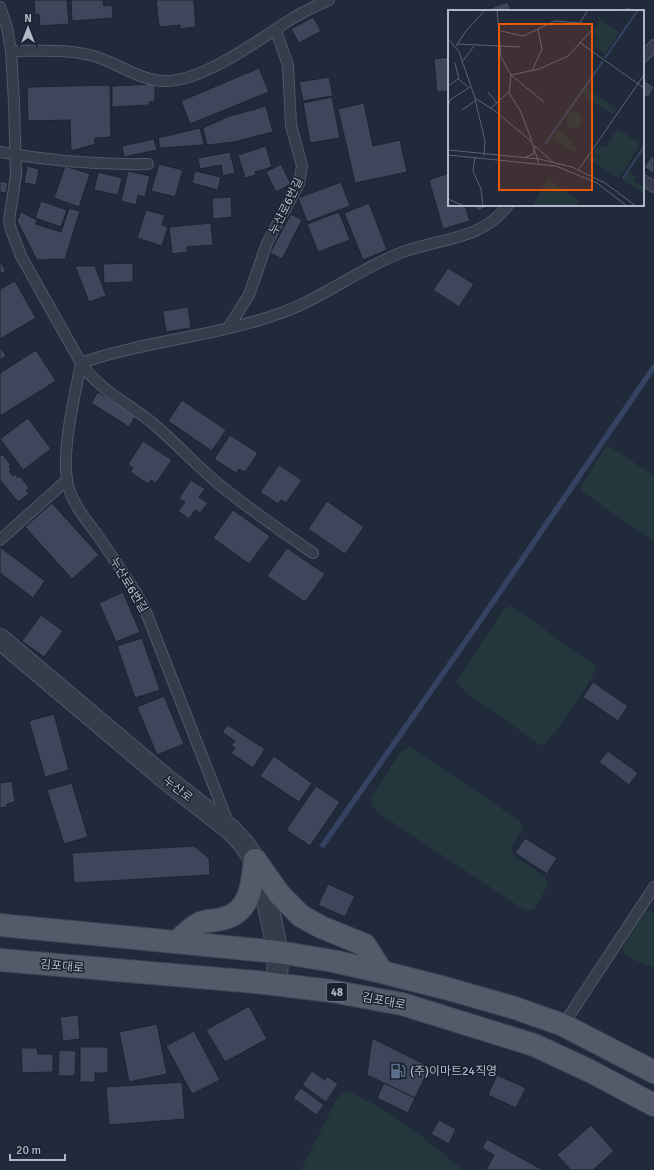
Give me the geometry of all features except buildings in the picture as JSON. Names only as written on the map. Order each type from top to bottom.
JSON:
[{"type":"main road","points":[[176,942],[200,923],[223,919],[236,914],[248,901],[252,888],[255,860]]},
{"type":"main road","points":[[255,860],[280,895],[301,916],[321,927],[365,945],[382,972]]},
{"type":"main road","points":[[0,925],[278,952],[333,961],[382,972],[516,1008],[563,1025],[654,1072]]},
{"type":"main road","name":"김포대로","points":[[0,960],[277,984],[331,991],[402,1004],[465,1022],[534,1045],[590,1070],[654,1105]]},
{"type":"street","name":"누산로","points":[[0,639],[167,780],[231,830],[244,844],[255,860],[266,897],[278,952],[277,984]]},
{"type":"lane","points":[[11,51],[88,55],[145,77],[167,81],[186,78],[227,60],[276,31],[293,18],[329,0]]},
{"type":"lane","points":[[0,7],[7,27],[11,51],[15,155],[15,187],[9,220],[11,230],[21,256],[81,363],[98,383],[151,422],[214,480],[240,501],[314,553]]},
{"type":"lane","name":"누산로6번길","points":[[228,328],[254,284],[267,243],[299,184],[302,175],[302,166],[290,118],[288,65],[276,31]]},
{"type":"lane","points":[[644,56],[654,45]]},
{"type":"lane","points":[[0,152],[84,164],[148,164]]},
{"type":"lane","points":[[644,181],[654,188]]},
{"type":"lane","points":[[81,363],[122,349],[228,328],[278,314],[400,253],[476,232],[490,223],[507,206]]},
{"type":"lane","name":"누산로6번길","points":[[81,363],[68,432],[67,480],[73,500],[130,583],[144,607],[231,830]]},
{"type":"lane","points":[[0,540],[67,480]]},
{"type":"lane","points":[[563,1025],[654,887]]},
{"type":"green space","points":[[609,446],[654,476],[654,542],[583,492],[581,488],[605,448]]},
{"type":"green space","points":[[511,606],[596,667],[594,673],[572,708],[547,742],[542,746],[466,693],[456,682],[503,610]]},
{"type":"green space","points":[[409,747],[521,822],[523,827],[511,848],[513,855],[545,877],[548,885],[534,910],[526,911],[376,811],[371,805],[372,796],[400,752]]},
{"type":"green space","points":[[649,910],[654,912],[654,968],[631,958],[622,949],[645,912]]},
{"type":"green space","points":[[346,1091],[392,1115],[463,1170],[301,1170],[337,1098]]},
{"type":"waterway","points":[[323,845],[482,618],[654,367]]},
{"type":"place","name":"(주)이마트24직영","points":[[398,1071]]}]
